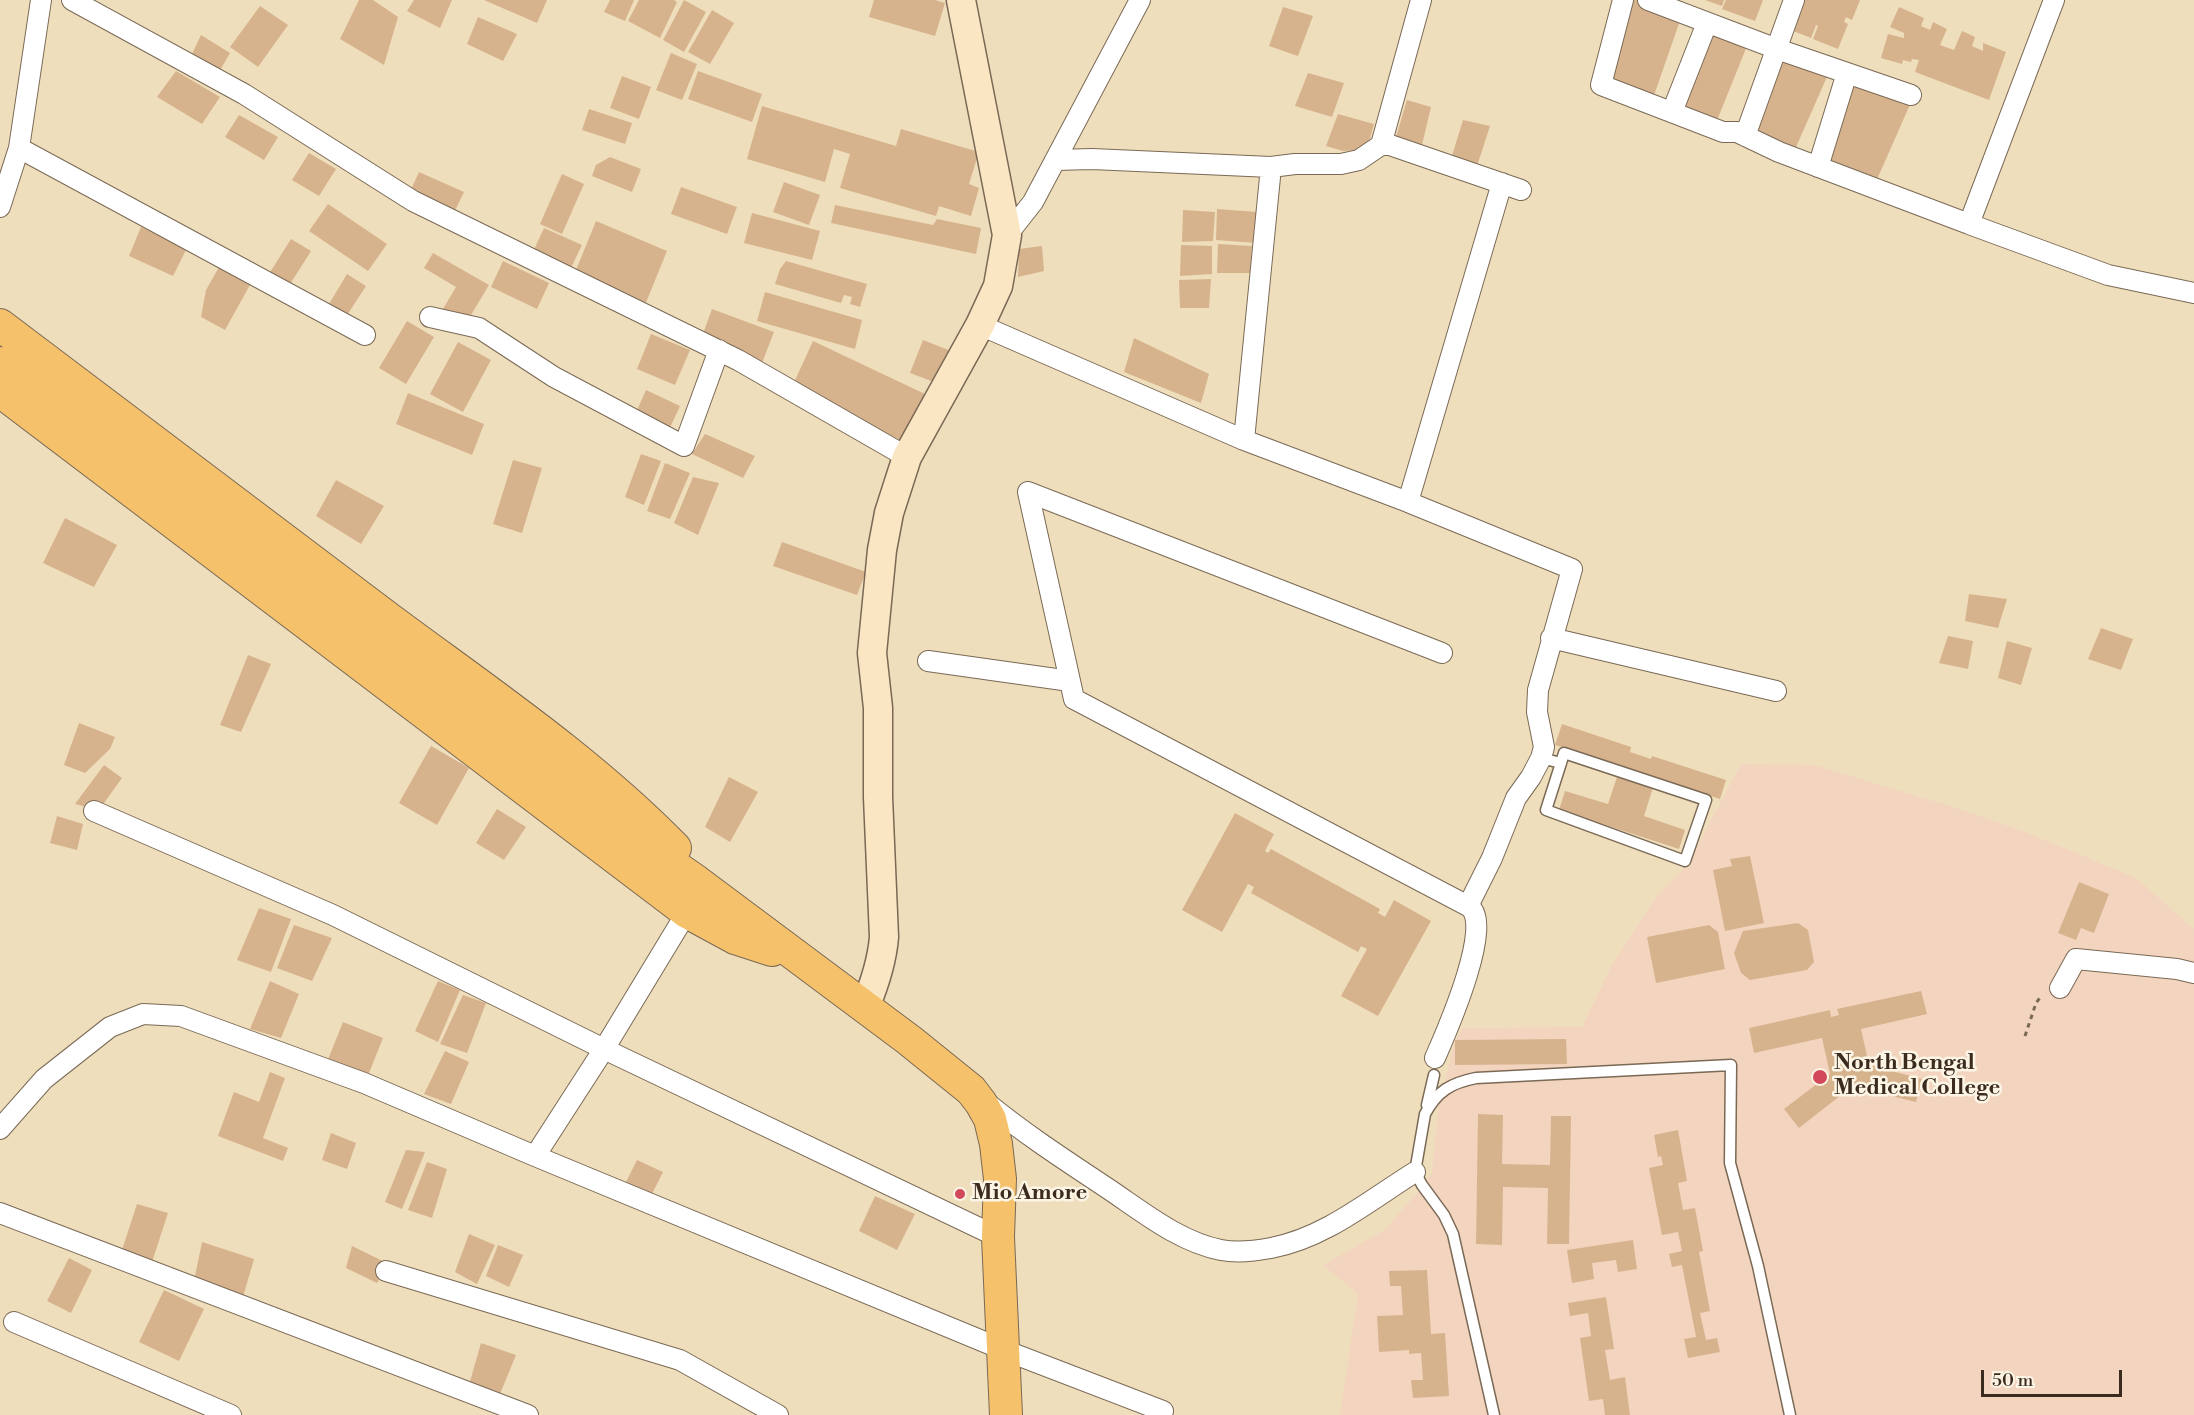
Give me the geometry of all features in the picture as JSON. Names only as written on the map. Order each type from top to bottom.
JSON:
[{"type":"main road","points":[[0,325],[560,746],[615,791],[659,832],[681,854],[696,881]]},
{"type":"main road","points":[[0,363],[625,832],[696,881],[865,1007],[971,1090],[990,1119],[996,1144],[1000,1179],[998,1236],[1006,1415]]},
{"type":"main road","points":[[0,391],[687,912],[735,938],[799,958]]},
{"type":"street","points":[[0,207],[19,148],[41,0]]},
{"type":"street","points":[[72,0],[244,94],[413,201],[719,350],[907,457]]},
{"type":"street","points":[[865,1007],[877,978],[884,937],[878,797],[878,708],[872,653],[889,513],[907,457],[980,325],[998,286],[1008,235],[962,0]]},
{"type":"street","points":[[1008,235],[1033,202],[1140,0]]},
{"type":"street","points":[[1381,145],[1421,0]]},
{"type":"street","points":[[1623,0],[1601,85],[1723,132],[1737,132],[1779,152],[2108,275],[2194,293]]},
{"type":"street","points":[[1648,0],[1777,49],[1911,95]]},
{"type":"street","points":[[1745,136],[1794,0]]},
{"type":"street","points":[[1969,224],[2054,0]]},
{"type":"street","points":[[1672,112],[1707,23]]},
{"type":"street","points":[[1818,167],[1847,73]]},
{"type":"street","points":[[1055,160],[1092,159],[1271,167],[1295,164],[1341,164],[1359,160],[1381,145],[1390,145],[1521,190]]},
{"type":"street","points":[[19,148],[365,335]]},
{"type":"street","points":[[1244,440],[1271,167]]},
{"type":"street","points":[[1408,502],[1502,183]]},
{"type":"street","points":[[430,317],[478,328],[554,377],[684,446],[719,350]]},
{"type":"street","points":[[980,325],[1244,440],[1408,502],[1572,569],[1551,638],[1537,701],[1544,747],[1541,758],[1516,798],[1492,858],[1468,906]]},
{"type":"street","points":[[1435,1067],[1471,959],[1477,926],[1476,915],[1472,908],[1074,699],[1028,492],[1442,653]]},
{"type":"street","points":[[1551,638],[1776,691]]},
{"type":"street","points":[[928,661],[1070,681]]},
{"type":"street","points":[[94,811],[333,915],[604,1049],[998,1236]]},
{"type":"street","points":[[535,1156],[604,1049],[687,912]]},
{"type":"street","points":[[2060,988],[2076,959],[2177,969],[2194,973]]},
{"type":"street","points":[[0,1129],[44,1079],[110,1027],[143,1014],[181,1016],[364,1083],[1004,1350],[1163,1411]]},
{"type":"street","points":[[971,1090],[1019,1129],[1159,1223],[1202,1244],[1223,1250],[1245,1251],[1273,1248],[1320,1232],[1416,1172]]},
{"type":"street","points":[[0,1213],[528,1415]]},
{"type":"street","points":[[386,1271],[680,1360],[778,1415]]},
{"type":"street","points":[[14,1322],[231,1415]]},
{"type":"lane","points":[[1564,753],[1706,800],[1685,861],[1546,810],[1561,764],[1564,753]]},
{"type":"lane","points":[[1541,758],[1561,764]]},
{"type":"lane","points":[[1425,1114],[1435,1098],[1449,1086],[1476,1078],[1731,1065],[1730,1163],[1758,1266],[1790,1415]]},
{"type":"lane","points":[[1435,1067],[1416,1172],[1422,1185],[1444,1215],[1452,1234],[1494,1415]]},
{"type":"path","points":[[2025,1036],[2038,999],[2046,992],[2060,988]]},
{"type":"shaded area","name":"North Bengal Medical College","points":[[1741,764],[1814,765],[1953,807],[2028,833],[2136,878],[2194,929],[2194,1415],[1340,1415],[1358,1294],[1323,1265],[1383,1231],[1432,1173],[1438,1111],[1454,1044],[1463,1028],[1582,1027],[1612,965],[1656,897],[1687,866]]},
{"type":"building","points":[[359,0],[373,0],[398,17],[384,65],[340,39]]},
{"type":"building","points":[[414,0],[452,0],[440,28],[407,11]]},
{"type":"building","points":[[484,0],[547,0],[537,23]]},
{"type":"building","points":[[610,0],[634,0],[625,21],[604,12]]},
{"type":"building","points":[[639,0],[674,0],[677,2],[660,38],[628,21]]},
{"type":"building","points":[[684,0],[706,12],[684,52],[663,40]]},
{"type":"building","points":[[874,0],[935,0],[945,3],[935,36],[869,17]]},
{"type":"building","points":[[1626,0],[1641,0],[1682,15],[1652,101],[1604,82]]},
{"type":"building","points":[[1705,0],[1724,0],[1722,6]]},
{"type":"building","points":[[1726,0],[1763,0],[1755,21],[1722,9]]},
{"type":"building","points":[[1805,0],[1860,0],[1852,20],[1846,17],[1844,22],[1848,24],[1838,49],[1813,39],[1818,26],[1816,25],[1811,38],[1788,29],[1797,7],[1801,9]]},
{"type":"building","points":[[260,6],[288,25],[258,67],[230,47]]},
{"type":"building","points":[[1283,7],[1313,16],[1298,56],[1269,46]]},
{"type":"building","points":[[1899,7],[1924,18],[1921,26],[1930,30],[1933,22],[1947,29],[1940,45],[1954,50],[1962,31],[1975,37],[1972,46],[1983,51],[1983,43],[2006,52],[1989,100],[1915,72],[1919,60],[1912,59],[1911,62],[1903,60],[1902,64],[1881,58],[1888,34],[1904,38],[1904,33],[1890,27]]},
{"type":"building","points":[[712,10],[734,23],[710,64],[688,52]]},
{"type":"building","points":[[478,17],[517,34],[503,61],[467,44]]},
{"type":"building","points":[[1709,26],[1749,41],[1716,123],[1676,109]]},
{"type":"building","points":[[201,35],[230,53],[218,74],[191,56]]},
{"type":"building","points":[[671,53],[697,64],[682,100],[656,90]]},
{"type":"building","points":[[1780,54],[1830,70],[1793,154],[1752,133]]},
{"type":"building","points":[[176,71],[220,97],[202,124],[157,97]]},
{"type":"building","points":[[698,71],[762,94],[752,122],[688,99]]},
{"type":"building","points":[[1308,73],[1344,83],[1332,117],[1295,106]]},
{"type":"building","points":[[622,76],[651,87],[639,119],[610,108]]},
{"type":"building","points":[[1852,79],[1912,100],[1875,184],[1822,164]]},
{"type":"building","points":[[1407,100],[1431,107],[1422,145],[1396,137]]},
{"type":"building","points":[[762,106],[896,146],[901,129],[979,152],[969,184],[979,188],[971,216],[939,206],[936,216],[840,188],[850,154],[834,149],[825,182],[747,159]]},
{"type":"building","points":[[589,109],[632,123],[625,144],[582,130]]},
{"type":"building","points":[[1338,114],[1374,124],[1367,149],[1343,151],[1326,146]]},
{"type":"building","points":[[239,115],[278,137],[264,160],[225,137]]},
{"type":"building","points":[[1463,120],[1490,126],[1477,166],[1451,159]]},
{"type":"building","points":[[309,153],[336,169],[319,196],[292,180]]},
{"type":"building","points":[[610,157],[641,169],[632,192],[592,176],[596,165]]},
{"type":"building","points":[[419,172],[464,192],[452,217],[408,196]]},
{"type":"building","points":[[562,174],[584,184],[562,234],[540,224]]},
{"type":"building","points":[[784,182],[820,195],[809,225],[773,212]]},
{"type":"building","points":[[681,187],[737,207],[727,234],[671,214]]},
{"type":"building","points":[[328,204],[387,244],[368,271],[309,231]]},
{"type":"building","points":[[835,205],[933,225],[937,219],[981,228],[976,254],[831,223]]},
{"type":"building","points":[[1217,209],[1257,212],[1256,243],[1216,240]]},
{"type":"building","points":[[1183,210],[1215,212],[1213,241],[1182,242]]},
{"type":"building","points":[[752,213],[820,231],[812,260],[744,243]]},
{"type":"building","points":[[596,221],[667,251],[645,305],[574,275]]},
{"type":"building","points":[[141,227],[187,248],[173,276],[129,256]]},
{"type":"building","points":[[544,228],[582,245],[569,272],[532,254]]},
{"type":"building","points":[[291,239],[311,251],[287,289],[267,277]]},
{"type":"building","points":[[1218,244],[1252,246],[1250,273],[1217,273]]},
{"type":"building","points":[[1181,245],[1212,246],[1212,274],[1180,276]]},
{"type":"building","points":[[1042,246],[1044,271],[1018,277],[1019,249]]},
{"type":"building","points":[[433,253],[489,285],[468,320],[440,314],[456,287],[424,268]]},
{"type":"building","points":[[503,261],[549,283],[537,309],[491,287]]},
{"type":"building","points":[[786,261],[867,284],[860,307],[850,304],[852,297],[844,295],[841,303],[775,284],[780,269]]},
{"type":"building","points":[[219,267],[250,285],[225,330],[201,317],[206,290]]},
{"type":"building","points":[[347,274],[366,286],[344,320],[326,309]]},
{"type":"building","points":[[1211,279],[1209,308],[1180,308],[1179,280]]},
{"type":"building","points":[[765,292],[862,320],[855,349],[757,321]]},
{"type":"building","points":[[712,309],[774,332],[762,363],[701,339]]},
{"type":"building","points":[[407,321],[434,337],[406,384],[379,368]]},
{"type":"building","points":[[651,334],[690,350],[675,385],[637,369]]},
{"type":"building","points":[[1134,338],[1209,374],[1201,403],[1124,372]]},
{"type":"building","points":[[923,340],[951,351],[939,384],[910,373]]},
{"type":"building","points":[[813,341],[925,394],[903,441],[791,389]]},
{"type":"building","points":[[458,342],[491,360],[463,412],[430,394]]},
{"type":"building","points":[[646,390],[680,406],[668,432],[634,417]]},
{"type":"building","points":[[408,393],[484,424],[472,455],[396,424]]},
{"type":"building","points":[[705,434],[755,456],[743,478],[692,454]]},
{"type":"building","points":[[641,454],[661,461],[644,505],[625,497]]},
{"type":"building","points":[[513,460],[542,468],[522,533],[493,524]]},
{"type":"building","points":[[665,463],[690,473],[670,519],[647,511]]},
{"type":"building","points":[[693,477],[719,483],[698,535],[674,523]]},
{"type":"building","points":[[336,480],[384,506],[361,544],[316,516]]},
{"type":"building","points":[[65,518],[117,545],[94,587],[43,563]]},
{"type":"building","points":[[782,542],[866,572],[857,595],[773,566]]},
{"type":"building","points":[[1969,594],[2007,599],[1998,628],[1965,621]]},
{"type":"building","points":[[2101,628],[2133,639],[2121,670],[2088,659]]},
{"type":"building","points":[[1948,636],[1973,641],[1968,669],[1939,663]]},
{"type":"building","points":[[2007,641],[2032,648],[2021,685],[1998,678]]},
{"type":"building","points":[[248,655],[271,664],[241,732],[220,725]]},
{"type":"building","points":[[79,723],[115,737],[110,749],[85,773],[64,765]]},
{"type":"building","points":[[1562,724],[1631,747],[1630,752],[1651,759],[1652,756],[1726,780],[1720,799],[1656,778],[1644,816],[1685,830],[1679,849],[1559,810],[1565,791],[1608,804],[1617,777],[1589,768],[1593,757],[1555,745]]},
{"type":"building","points":[[431,746],[469,768],[437,825],[399,803]]},
{"type":"building","points":[[104,765],[122,778],[99,810],[75,804]]},
{"type":"building","points":[[729,777],[758,792],[730,842],[705,827]]},
{"type":"building","points":[[497,809],[526,827],[504,860],[476,843]]},
{"type":"building","points":[[1235,813],[1274,834],[1265,851],[1268,853],[1271,849],[1380,909],[1378,913],[1385,917],[1394,900],[1431,921],[1378,1016],[1341,996],[1367,949],[1361,946],[1358,952],[1251,893],[1254,887],[1248,884],[1222,932],[1182,910]]},
{"type":"building","points":[[57,816],[83,824],[77,850],[50,843]]},
{"type":"building","points":[[1750,856],[1764,923],[1725,931],[1713,870],[1732,866],[1730,859]]},
{"type":"building","points":[[2079,882],[2109,894],[2094,933],[2081,928],[2076,940],[2058,933]]},
{"type":"building","points":[[259,908],[291,919],[271,972],[237,960]]},
{"type":"building","points":[[1798,923],[1808,930],[1814,962],[1807,970],[1750,980],[1741,973],[1734,953],[1743,931]]},
{"type":"building","points":[[294,925],[332,938],[312,981],[277,968]]},
{"type":"building","points":[[1709,925],[1718,932],[1725,969],[1656,983],[1647,937]]},
{"type":"building","points":[[270,981],[299,994],[281,1038],[250,1029]]},
{"type":"building","points":[[438,981],[460,990],[438,1042],[415,1031]]},
{"type":"building","points":[[1921,991],[1927,1014],[1861,1029],[1869,1065],[1922,1079],[1916,1102],[1863,1089],[1841,1095],[1799,1128],[1784,1109],[1830,1074],[1822,1038],[1754,1053],[1749,1028],[1830,1010],[1831,1017],[1839,1015],[1837,1009]]},
{"type":"building","points":[[463,995],[486,1003],[467,1053],[440,1044]]},
{"type":"building","points":[[343,1022],[383,1038],[367,1078],[327,1062]]},
{"type":"building","points":[[1566,1039],[1567,1064],[1455,1065],[1455,1040]]},
{"type":"building","points":[[445,1051],[469,1062],[451,1104],[424,1094]]},
{"type":"building","points":[[270,1072],[285,1078],[263,1138],[288,1148],[283,1161],[218,1136],[234,1092],[259,1102]]},
{"type":"building","points":[[1478,1114],[1503,1115],[1502,1164],[1550,1165],[1551,1116],[1571,1116],[1569,1244],[1547,1244],[1548,1188],[1503,1187],[1502,1245],[1476,1244]]},
{"type":"building","points":[[1678,1130],[1687,1181],[1678,1183],[1683,1210],[1695,1208],[1703,1251],[1699,1252],[1710,1311],[1700,1313],[1706,1340],[1717,1338],[1720,1352],[1688,1358],[1684,1339],[1696,1337],[1682,1265],[1672,1267],[1669,1254],[1682,1251],[1678,1232],[1662,1235],[1649,1168],[1663,1165],[1661,1156],[1658,1157],[1654,1135]]},
{"type":"building","points":[[331,1133],[356,1143],[347,1169],[322,1160]]},
{"type":"building","points":[[406,1150],[425,1152],[402,1209],[385,1202]]},
{"type":"building","points":[[637,1160],[663,1172],[650,1198],[624,1186]]},
{"type":"building","points":[[427,1162],[447,1169],[432,1218],[408,1210]]},
{"type":"building","points":[[875,1196],[915,1214],[897,1250],[859,1231]]},
{"type":"building","points":[[137,1204],[168,1213],[151,1265],[121,1253]]},
{"type":"building","points":[[469,1234],[495,1245],[477,1284],[455,1272]]},
{"type":"building","points":[[1633,1240],[1637,1269],[1618,1272],[1616,1260],[1592,1263],[1594,1279],[1572,1283],[1567,1250]]},
{"type":"building","points":[[202,1242],[254,1259],[243,1297],[194,1281]]},
{"type":"building","points":[[498,1245],[523,1255],[509,1287],[486,1276]]},
{"type":"building","points":[[352,1246],[389,1264],[377,1283],[346,1268]]},
{"type":"building","points":[[69,1258],[92,1270],[71,1313],[47,1301]]},
{"type":"building","points":[[1427,1270],[1431,1334],[1445,1333],[1449,1396],[1413,1398],[1411,1380],[1423,1380],[1421,1353],[1409,1354],[1409,1350],[1379,1352],[1377,1316],[1403,1315],[1401,1286],[1390,1286],[1389,1271]]},
{"type":"building","points":[[164,1290],[204,1309],[179,1361],[139,1342]]},
{"type":"building","points":[[1606,1297],[1614,1349],[1605,1350],[1610,1380],[1625,1377],[1630,1415],[1605,1415],[1603,1399],[1589,1401],[1580,1338],[1591,1336],[1588,1313],[1570,1316],[1568,1303]]},
{"type":"building","points":[[481,1343],[516,1355],[500,1394],[469,1385]]},
{"type":"place","name":"North Bengal Medical College","points":[[1820,1077]]},
{"type":"place","name":"Mio Amore","points":[[960,1194]]}]
